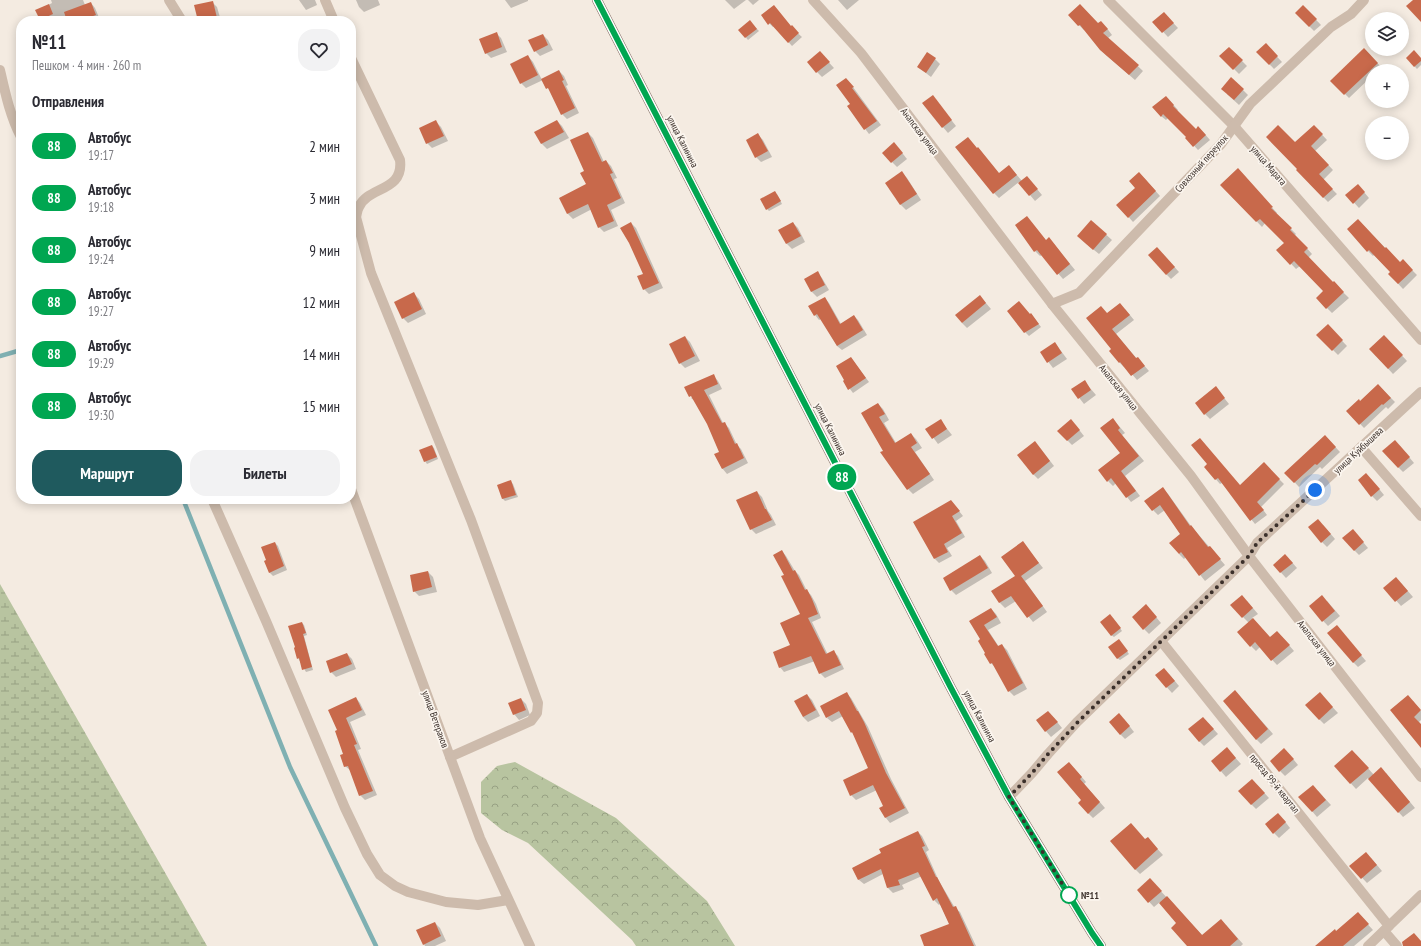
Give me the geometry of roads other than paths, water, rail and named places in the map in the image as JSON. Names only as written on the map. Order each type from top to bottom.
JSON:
[{"type":"main road","name":"улица Калинина","points":[[597,0],[951,688],[1009,797],[1101,946]]},
{"type":"street","points":[[169,0],[179,16]]},
{"type":"street","points":[[325,0],[332,16]]},
{"type":"street","name":"Анапская улица","points":[[813,0],[860,54],[1052,304],[1191,476],[1249,556],[1421,777]]},
{"type":"street","name":"улица Марата","points":[[1108,0],[1234,126],[1421,340]]},
{"type":"street","name":"Совхозный переулок","points":[[1052,304],[1079,293],[1221,144],[1250,104],[1331,27],[1351,14],[1364,0]]},
{"type":"street","points":[[356,68],[400,160],[401,169],[398,176],[392,183],[364,200],[358,208],[356,217],[371,273],[471,520],[538,703],[537,713],[531,721],[450,757]]},
{"type":"street","points":[[0,70],[16,126]]},
{"type":"street","name":"улица Куйбышева","points":[[1009,797],[1078,722],[1249,556],[1257,543],[1421,392]]},
{"type":"street","points":[[1361,448],[1421,516]]},
{"type":"street","name":"улица Ветеранов","points":[[356,503],[480,838],[530,946]]},
{"type":"street","points":[[214,504],[266,621],[345,808],[367,854],[380,875],[394,886],[408,892],[446,902],[478,905],[508,900]]},
{"type":"street","name":"проезд 99-й квартал","points":[[1162,641],[1386,928],[1397,946]]},
{"type":"street","points":[[1368,946],[1421,894]]},
{"type":"waterway","points":[[0,356],[16,351]]},
{"type":"waterway","points":[[185,504],[290,767],[376,946]]},
{"type":"place","name":"№11","points":[[1069,895]]}]
